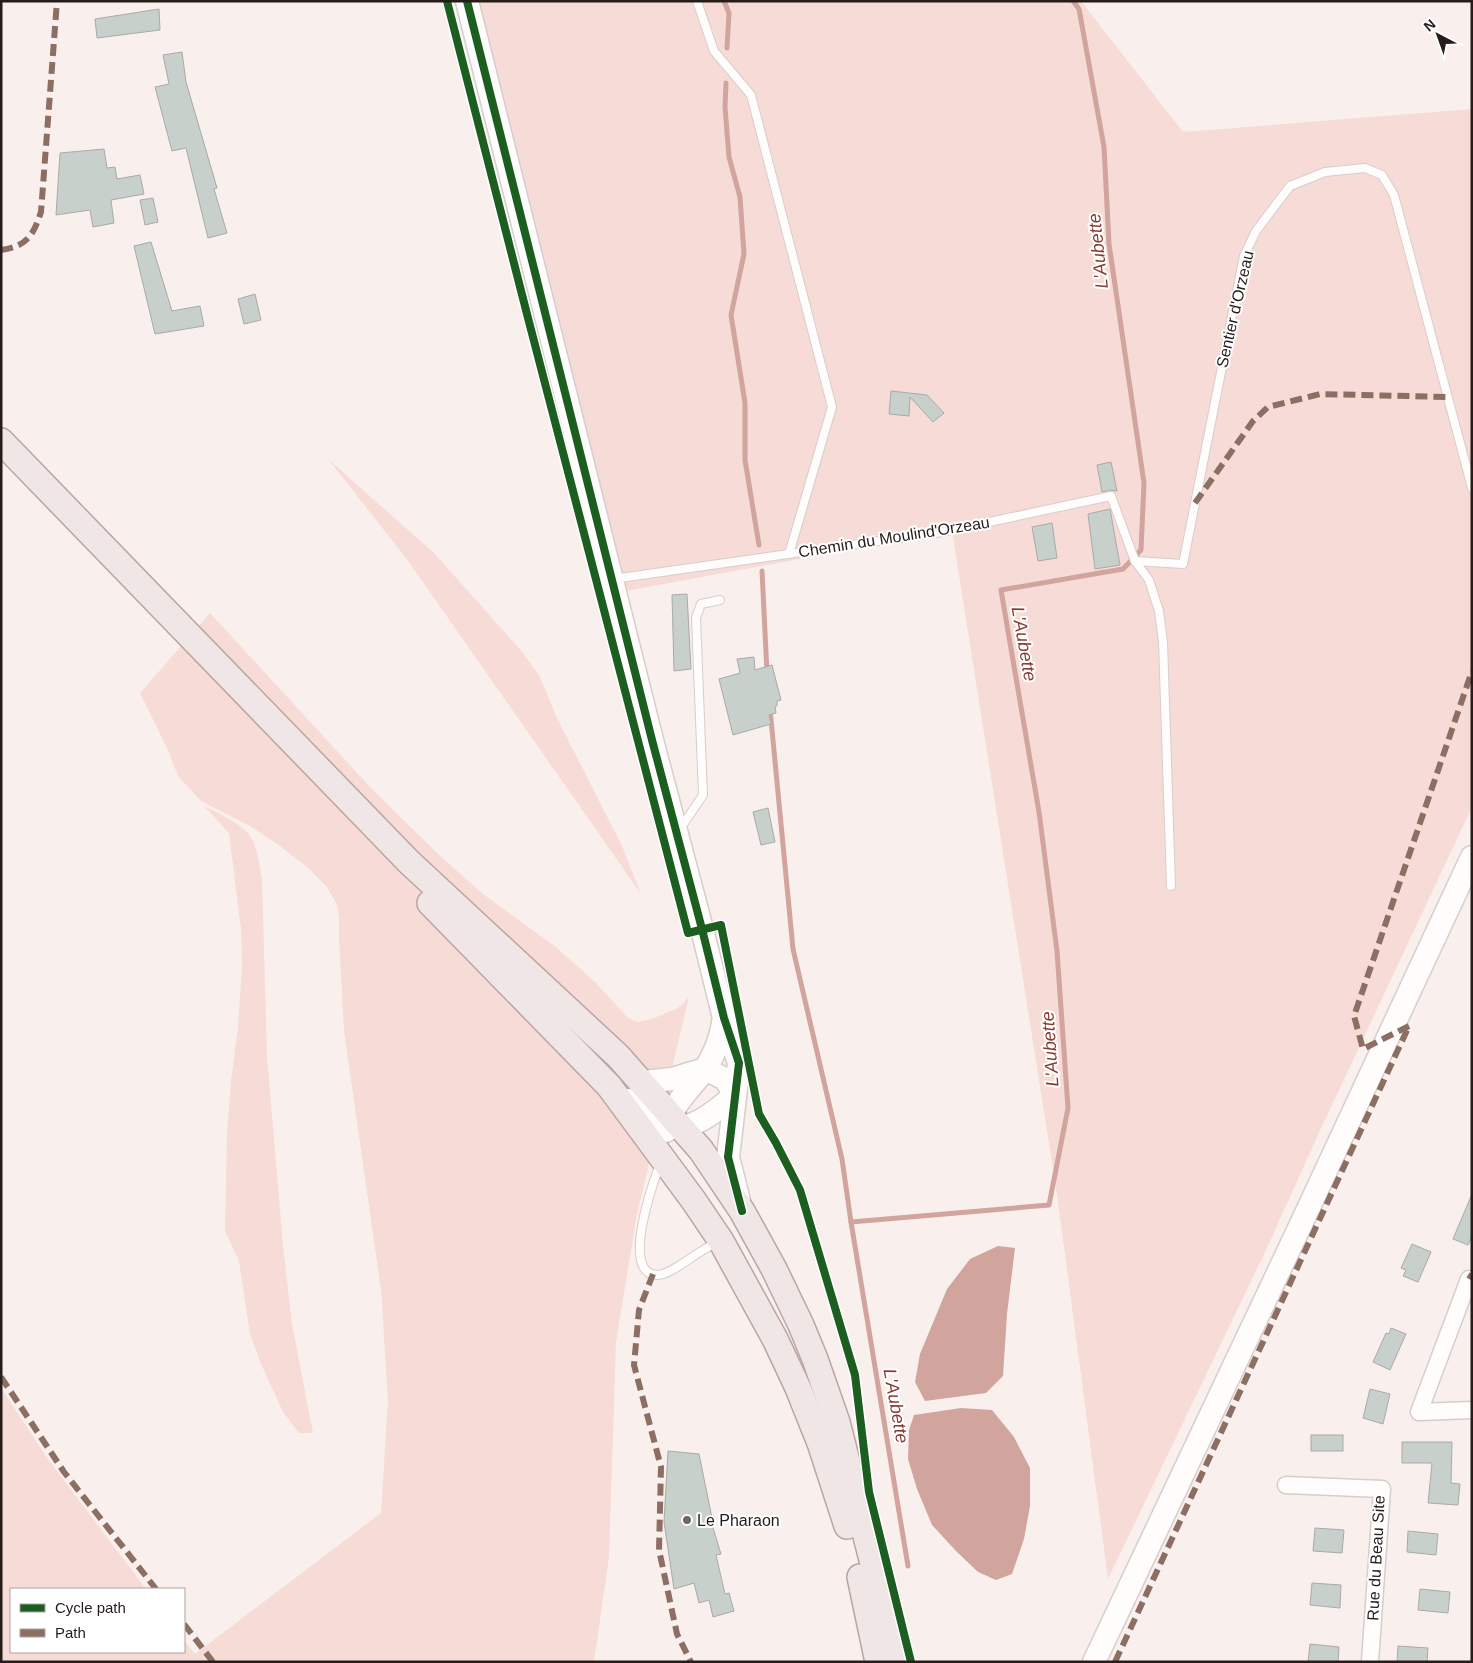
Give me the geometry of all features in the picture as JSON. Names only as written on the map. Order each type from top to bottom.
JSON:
[{"type":"main road","points":[[1,441],[409,862],[618,1056],[643,1082],[673,1123],[723,1181],[774,1269],[801,1325],[837,1422],[880,1612],[876,1653]]},
{"type":"main road","points":[[1,462],[609,1086],[663,1157],[721,1241],[776,1339],[820,1444],[842,1508],[856,1557],[880,1612],[898,1662]]},
{"type":"street","points":[[467,1],[676,835],[724,1018],[739,1063],[728,1148],[728,1162],[742,1211]]},
{"type":"street","points":[[1094,1662],[1472,857]]},
{"type":"street","points":[[663,1157],[685,1092],[705,1069],[719,1045],[724,1018]]},
{"type":"street","points":[[643,1082],[672,1079],[705,1069],[725,1079],[735,1095]]},
{"type":"street","points":[[609,1086],[618,1089],[639,1113],[652,1122],[697,1123],[710,1116],[735,1095]]},
{"type":"street","points":[[1470,1279],[1419,1412],[1472,1410]]},
{"type":"street","name":"Rue du Beau Site","points":[[1286,1485],[1382,1489],[1370,1662]]},
{"type":"lane","points":[[697,1],[714,51],[751,95],[832,407],[790,554]]},
{"type":"lane","name":"Sentier d'Orzeau","points":[[1134,559],[1183,564],[1244,256],[1256,231],[1290,186],[1325,172],[1365,168],[1382,175],[1394,195],[1472,488]]},
{"type":"lane","name":"Chemin du Moulind'Orzeau","points":[[612,580],[942,532],[1111,496],[1134,559]]},
{"type":"lane","points":[[1134,559],[1149,580],[1158,611],[1162,642],[1171,886]]},
{"type":"lane","points":[[676,835],[703,795],[696,618],[701,604],[720,600]]},
{"type":"lane","points":[[663,1157],[644,1212],[640,1245],[641,1259],[644,1267],[653,1274],[660,1275],[673,1270],[706,1247],[721,1241]]},
{"type":"shaded area","points":[[472,1],[1081,1],[1183,132],[1472,109],[1472,807],[1266,1250],[1108,1579],[1057,1194],[952,531],[615,593]]},
{"type":"shaded area","points":[[328,459],[433,552],[519,648],[539,675],[557,718],[622,846],[641,894],[406,558]]},
{"type":"shaded area","points":[[210,613],[371,788],[439,855],[483,894],[556,947],[596,983],[628,1018],[638,1022],[652,1019],[678,1008],[689,997],[637,1214],[616,1342],[609,1557],[594,1662],[1,1662],[1,1388],[48,1459],[145,1588],[10,1588],[10,1653],[185,1653],[185,1641],[195,1654],[381,1513],[388,1401],[381,1290],[344,1031],[337,905],[327,887],[308,868],[280,846],[250,826],[201,801],[178,776],[167,748],[140,693]]},
{"type":"shaded area","points":[[204,806],[235,822],[246,831],[257,851],[262,878],[267,1056],[283,1245],[292,1324],[313,1433],[299,1433],[283,1412],[261,1364],[250,1334],[239,1261],[225,1231],[227,1134],[238,1027],[242,966],[241,929],[229,833]]},
{"type":"shaded area","points":[[998,1246],[1015,1248],[1007,1314],[1003,1376],[986,1393],[925,1401],[915,1382],[920,1354],[947,1289],[970,1259]]},
{"type":"shaded area","points":[[961,1408],[992,1410],[1014,1437],[1030,1468],[1030,1506],[1024,1539],[1012,1574],[996,1580],[978,1572],[932,1525],[917,1489],[908,1459],[909,1430],[914,1415]]},
{"type":"building","points":[[159,9],[160,30],[97,38],[95,19]]},
{"type":"building","points":[[182,52],[186,82],[217,188],[214,189],[227,233],[208,238],[186,148],[172,151],[155,87],[169,84],[163,55]]},
{"type":"building","points":[[104,149],[107,168],[115,167],[117,179],[140,175],[144,194],[111,200],[114,223],[93,227],[90,210],[56,215],[60,153]]},
{"type":"building","points":[[153,198],[158,222],[145,225],[140,200]]},
{"type":"building","points":[[151,242],[172,311],[200,306],[204,326],[155,334],[134,246]]},
{"type":"building","points":[[255,294],[261,320],[244,324],[238,299]]},
{"type":"building","points":[[891,391],[927,395],[944,413],[933,422],[910,397],[909,416],[889,414]]},
{"type":"building","points":[[1111,462],[1117,491],[1102,492],[1097,465]]},
{"type":"building","points":[[1110,509],[1120,565],[1095,569],[1088,514]]},
{"type":"building","points":[[1052,523],[1057,558],[1038,561],[1032,527]]},
{"type":"building","points":[[687,594],[691,669],[674,671],[672,595]]},
{"type":"building","points":[[754,657],[755,670],[772,665],[781,700],[777,701],[777,706],[775,706],[776,713],[769,715],[771,724],[733,735],[719,679],[740,673],[737,659]]},
{"type":"building","points":[[768,808],[775,842],[761,845],[753,812]]},
{"type":"building","points":[[1472,1194],[1472,1236],[1468,1245],[1453,1239]]},
{"type":"building","points":[[1412,1244],[1431,1252],[1418,1282],[1403,1276],[1406,1270],[1401,1268]]},
{"type":"building","points":[[1391,1328],[1406,1334],[1390,1370],[1373,1362],[1386,1333],[1389,1334]]},
{"type":"building","points":[[1370,1389],[1390,1394],[1383,1424],[1363,1418]]},
{"type":"building","points":[[1311,1435],[1343,1435],[1343,1451],[1311,1451]]},
{"type":"building","points":[[1402,1442],[1452,1442],[1451,1483],[1460,1484],[1458,1505],[1428,1503],[1432,1463],[1402,1463]]},
{"type":"building","name":"Le Pharaon","points":[[668,1451],[699,1454],[712,1518],[710,1518],[721,1554],[716,1555],[725,1594],[729,1593],[734,1611],[713,1617],[709,1600],[699,1603],[694,1583],[674,1589],[664,1522]]},
{"type":"building","points":[[1315,1528],[1344,1530],[1342,1553],[1313,1551]]},
{"type":"building","points":[[1408,1531],[1438,1534],[1436,1555],[1407,1552]]},
{"type":"building","points":[[1312,1583],[1341,1585],[1340,1608],[1310,1605]]},
{"type":"building","points":[[1420,1589],[1450,1592],[1448,1613],[1418,1610]]},
{"type":"building","points":[[1310,1644],[1339,1647],[1338,1662],[1308,1662]]},
{"type":"building","points":[[1398,1646],[1428,1648],[1427,1662],[1397,1662]]},
{"type":"waterway","name":"L'Aubette","points":[[724,1],[729,13],[727,48]]},
{"type":"waterway","name":"L'Aubette","points":[[851,1222],[1049,1205],[1068,1108],[1057,951],[1039,812],[1001,590],[1123,569],[1141,550],[1144,483],[1109,244],[1104,147],[1079,9],[1073,1]]},
{"type":"waterway","name":"L'Aubette","points":[[726,83],[725,107],[729,157],[740,197],[744,254],[731,315],[745,403],[745,460],[759,545]]},
{"type":"waterway","name":"L'Aubette","points":[[762,571],[767,673]]},
{"type":"waterway","name":"L'Aubette","points":[[770,709],[793,949],[842,1159],[908,1566]]},
{"type":"marked path","points":[[1,250],[23,243],[32,234],[41,212],[57,1]]},
{"type":"marked path","points":[[1195,503],[1253,421],[1268,407],[1320,394],[1448,397]]},
{"type":"marked path","points":[[1409,1026],[1363,1049],[1354,1016],[1472,671]]},
{"type":"marked path","points":[[1115,1662],[1409,1026]]},
{"type":"marked path","points":[[653,1274],[639,1310],[634,1365],[661,1467],[659,1550],[677,1634],[691,1662]]},
{"type":"marked path","points":[[1469,1279],[1472,1274]]},
{"type":"marked path","points":[[1,1377],[64,1472],[155,1588]]},
{"type":"marked path","points":[[185,1625],[213,1662]]},
{"type":"cycle path","points":[[447,1],[688,933],[721,925],[759,1114],[800,1190],[855,1375],[869,1492],[911,1662]]},
{"type":"cycle path","points":[[467,1],[652,740],[724,1018],[739,1063],[728,1157],[742,1211]]},
{"type":"place","name":"Le Pharaon","points":[[687,1520]]}]
